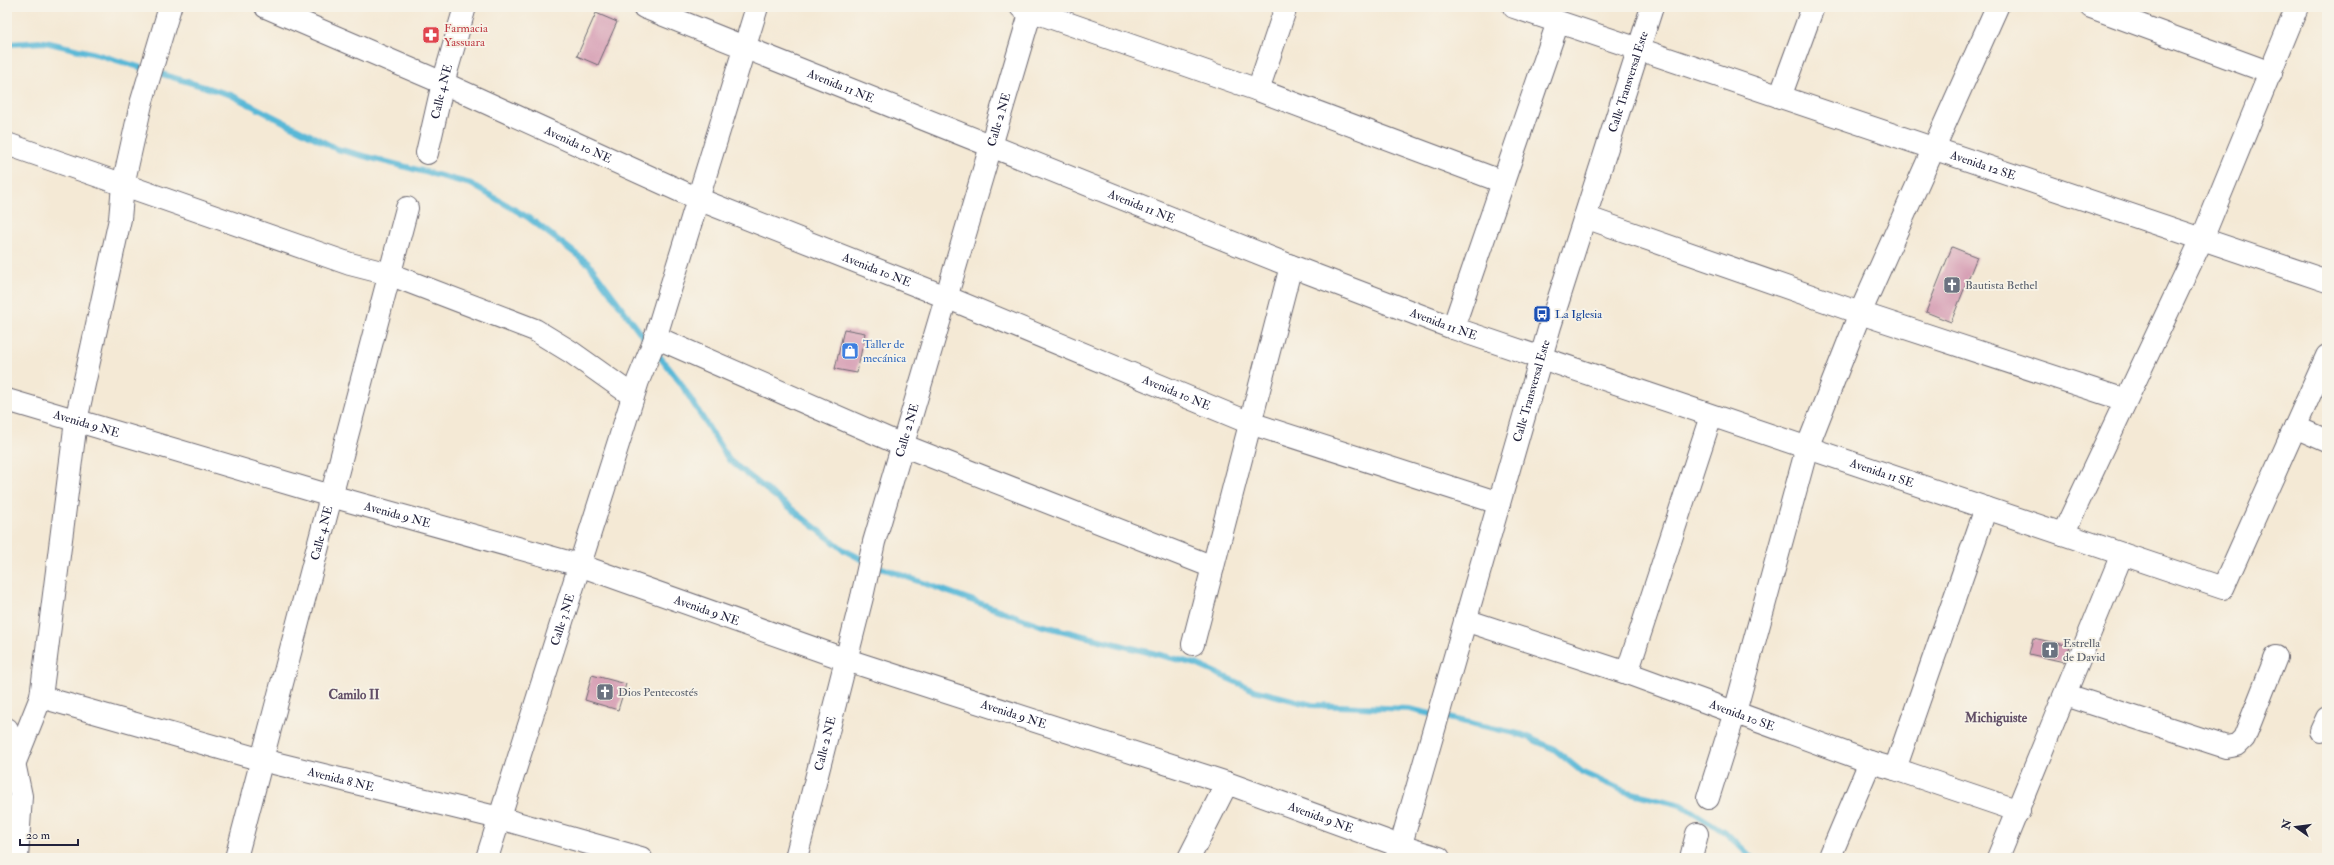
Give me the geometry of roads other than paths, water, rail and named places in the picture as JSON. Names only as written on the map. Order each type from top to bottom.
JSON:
[{"type":"street","points":[[11,761],[41,697],[76,421],[120,219],[123,185],[142,104],[170,7]]},
{"type":"street","name":"Avenida 10 NE","points":[[266,7],[443,84],[698,199],[946,297],[1250,424],[1499,503]]},
{"type":"street","name":"Calle 4 NE","points":[[427,153],[443,84],[464,7]]},
{"type":"street","points":[[644,7],[745,46]]},
{"type":"street","name":"Calle 3 NE","points":[[487,858],[635,389],[654,340],[757,7]]},
{"type":"street","points":[[1258,90],[1286,7]]},
{"type":"street","name":"Avenida 12 SE","points":[[1514,7],[2327,281]]},
{"type":"street","name":"Calle Transversal Este","points":[[1398,852],[1541,359],[1652,7]]},
{"type":"street","points":[[1780,97],[1813,7]]},
{"type":"street","points":[[1708,798],[1734,712],[1807,448],[1860,313],[1997,7]]},
{"type":"street","points":[[2091,7],[2271,73]]},
{"type":"street","points":[[2063,534],[2202,239],[2297,7]]},
{"type":"street","points":[[1028,8],[1258,90],[1503,182]]},
{"type":"street","name":"Calle 2 NE","points":[[796,858],[862,597],[874,542],[991,146],[1028,8]]},
{"type":"street","points":[[1453,328],[1558,22]]},
{"type":"street","name":"Avenida 11 NE","points":[[745,46],[1292,266],[1453,328],[1541,359]]},
{"type":"street","points":[[7,144],[350,264],[390,274],[535,330],[635,389]]},
{"type":"street","name":"Calle 4 NE","points":[[236,858],[407,208]]},
{"type":"street","points":[[1585,217],[1860,313],[2125,400]]},
{"type":"street","points":[[1193,644],[1292,266]]},
{"type":"street","points":[[654,340],[902,445],[1213,567]]},
{"type":"street","points":[[2327,356],[2295,427],[2327,440]]},
{"type":"street","name":"Avenida 11 SE","points":[[1541,359],[2223,588],[2295,427]]},
{"type":"street","name":"Avenida 9 NE","points":[[7,400],[331,496],[579,565],[846,660],[1227,783],[1398,852],[1439,858]]},
{"type":"street","points":[[1627,673],[1710,416]]},
{"type":"street","points":[[1895,769],[1986,508]]},
{"type":"street","points":[[1998,858],[2019,811],[2122,554]]},
{"type":"street","name":"Avenida 10 SE","points":[[1465,620],[1627,673],[1870,762],[2019,811]]},
{"type":"street","points":[[2066,695],[2226,747],[2236,745],[2244,738],[2276,657]]},
{"type":"street","name":"Avenida 8 NE","points":[[41,697],[262,760],[499,818],[641,858]]},
{"type":"street","points":[[7,729],[11,761],[21,796],[17,858]]},
{"type":"street","points":[[1831,854],[1870,762]]},
{"type":"street","points":[[1189,858],[1227,783]]},
{"type":"street","points":[[1691,858],[1697,834]]},
{"type":"waterway","points":[[7,44],[45,42],[96,54],[231,95],[337,149],[471,184],[529,218],[589,264],[648,343]]},
{"type":"waterway","points":[[655,351],[680,382],[729,460],[844,550],[871,564],[1040,625],[1196,664],[1254,690],[1312,705],[1409,709],[1523,735],[1554,749],[1582,772],[1624,791],[1682,805],[1726,833],[1752,858]]},
{"type":"place","name":"Farmacia Yassuara","points":[[431,35]]},
{"type":"place","name":"Bautista Bethel","points":[[1952,285]]},
{"type":"place","name":"La Iglesia","points":[[1542,314]]},
{"type":"place","name":"Taller de mecánica","points":[[850,351]]},
{"type":"place","name":"Estrella de David","points":[[2050,650]]},
{"type":"place","name":"Dios Pentecostés","points":[[605,692]]},
{"type":"district","name":"Camilo II","points":[[354,694]]},
{"type":"district","name":"Michiguiste","points":[[1996,717]]}]
